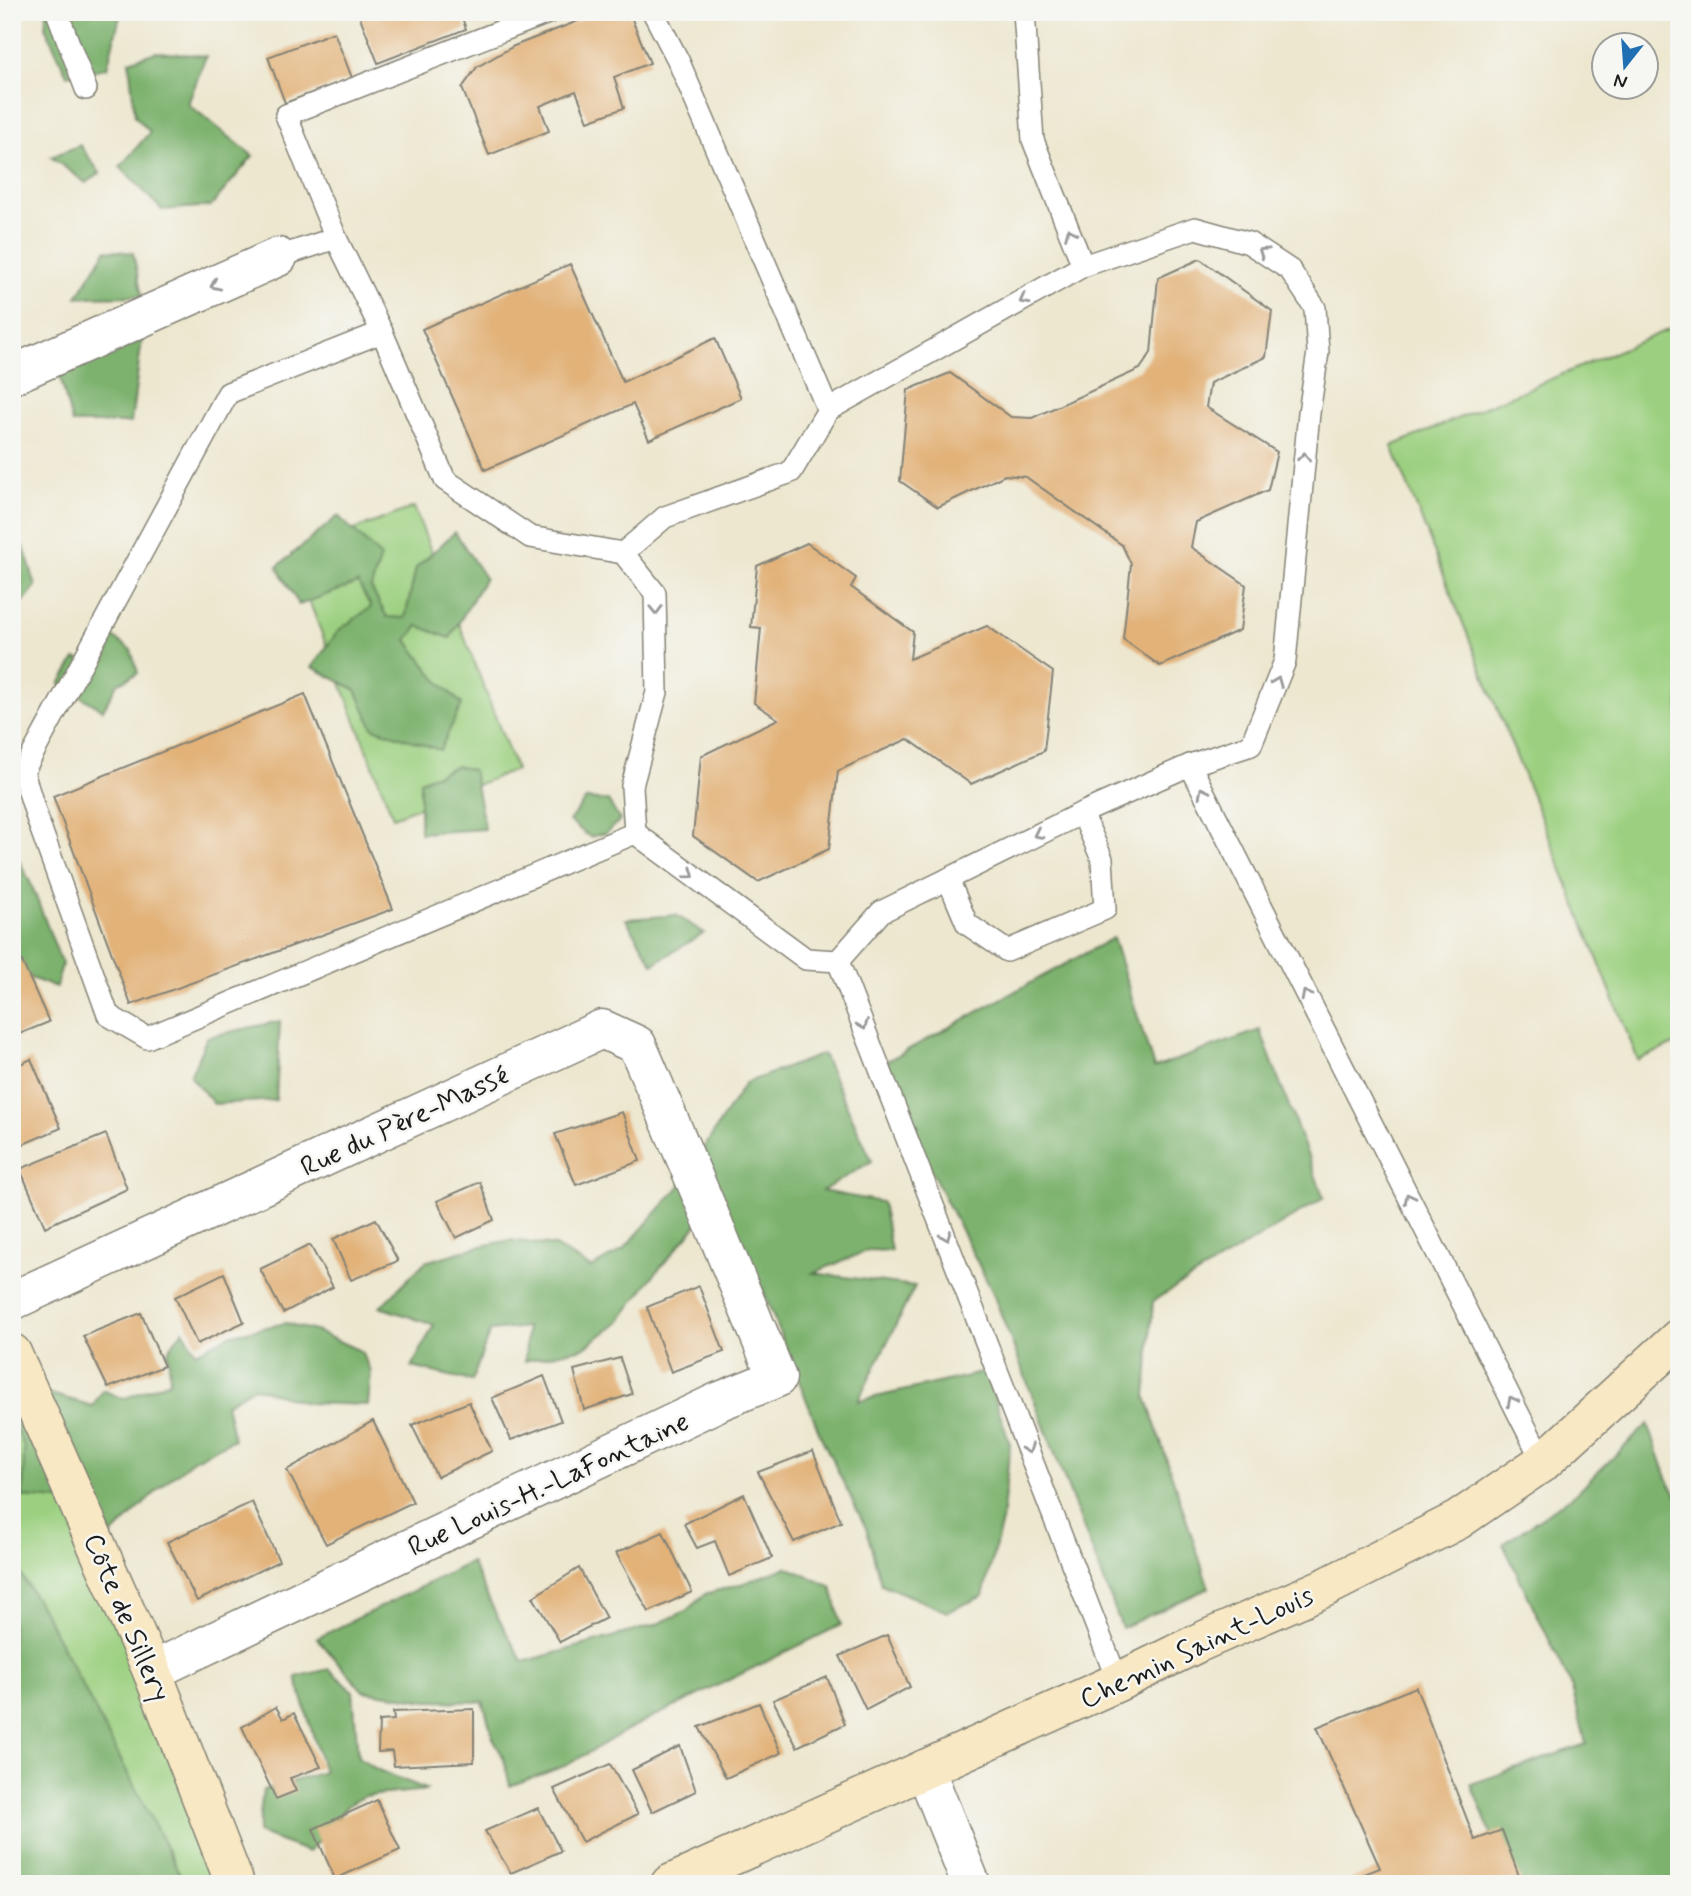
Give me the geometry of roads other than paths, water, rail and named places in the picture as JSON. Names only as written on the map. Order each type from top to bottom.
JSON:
[{"type":"street","points":[[12,375],[278,257]]},
{"type":"street","name":"Rue du Père-Massé","points":[[12,1301],[602,1030],[637,1045],[706,1206]]},
{"type":"street","name":"Rue Louis-H.-LaFontaine","points":[[152,1671],[720,1401],[777,1378],[706,1206]]},
{"type":"street","name":"Chemin Saint-Louis","points":[[670,1884],[1326,1587],[1458,1520],[1543,1462],[1679,1338]]},
{"type":"street","name":"Côte de Sillery","points":[[12,1353],[152,1671],[235,1884]]},
{"type":"street","points":[[925,1769],[971,1884]]},
{"type":"lane","points":[[57,12],[86,89]]},
{"type":"lane","points":[[550,12],[286,115],[337,238],[382,332],[445,480],[530,537],[623,553],[655,593],[657,692],[632,786],[635,833],[806,960],[838,961]]},
{"type":"lane","points":[[653,12],[678,60],[828,410]]},
{"type":"lane","points":[[1024,12],[1033,140],[1083,266]]},
{"type":"lane","points":[[623,553],[664,517],[790,472],[828,410],[1083,266],[1195,228],[1249,243],[1290,270],[1315,308],[1318,352],[1308,413],[1285,660],[1251,745],[1189,765],[1082,813],[881,912],[838,961]]},
{"type":"lane","points":[[278,257],[337,238]]},
{"type":"lane","points":[[382,332],[228,393],[23,772],[108,1015],[147,1038],[635,833]]},
{"type":"lane","points":[[1189,765],[1543,1462]]},
{"type":"lane","points":[[948,878],[967,923],[1007,951],[1105,909],[1102,859],[1082,813]]},
{"type":"lane","points":[[838,961],[1118,1682]]}]
